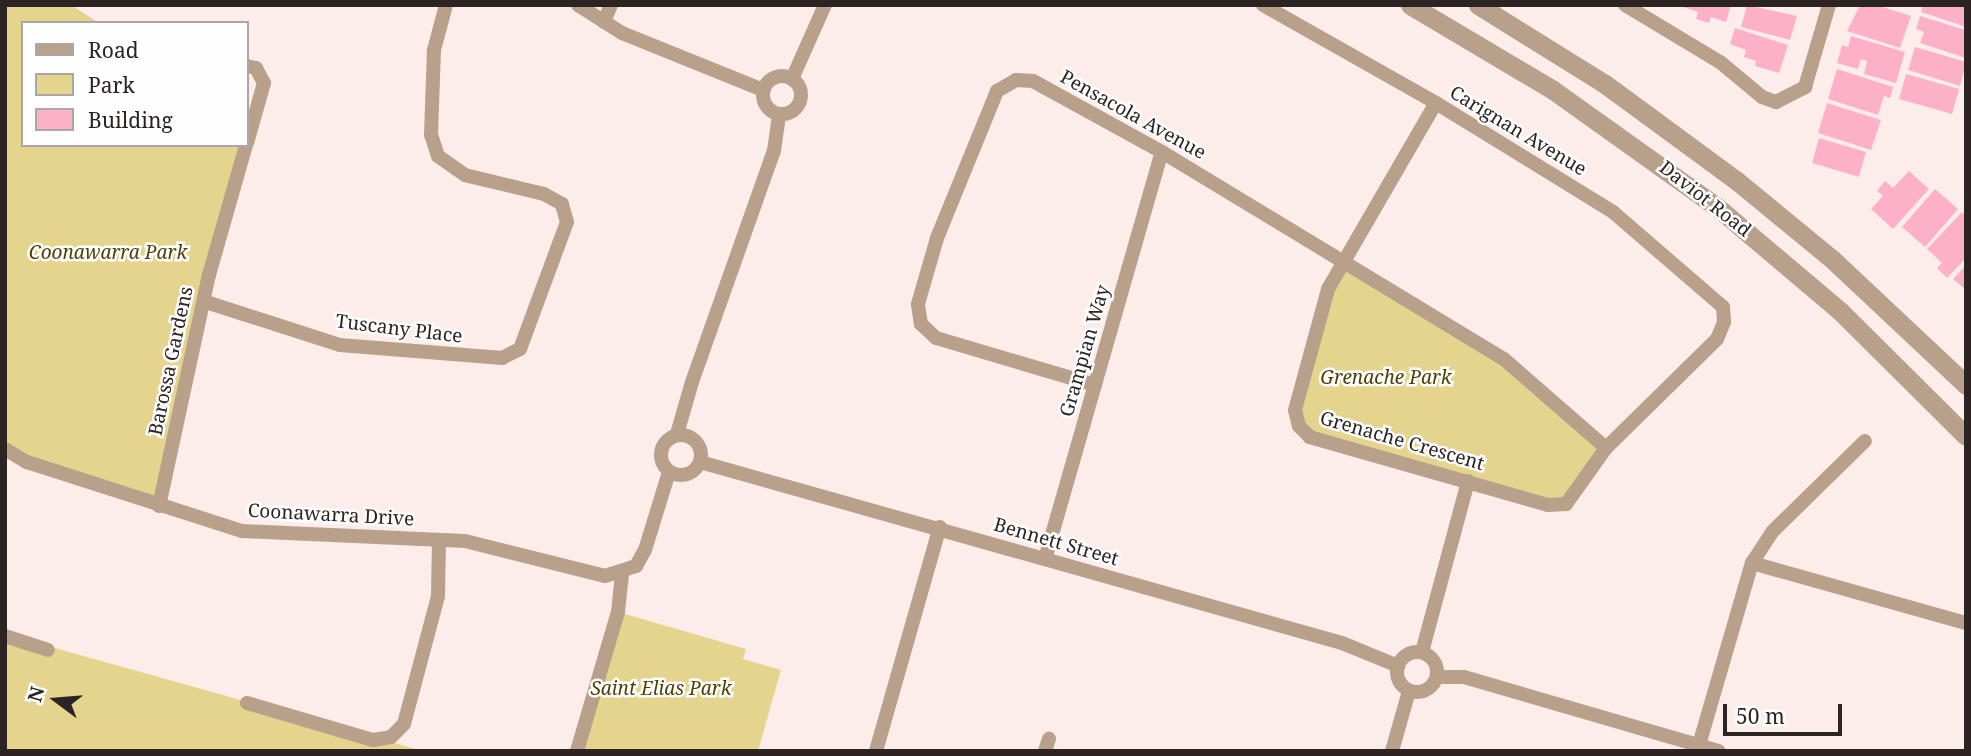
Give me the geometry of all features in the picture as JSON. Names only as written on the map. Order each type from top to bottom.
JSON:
[{"type":"street","name":"Tuscany Place","points":[[206,302],[340,345],[502,358],[520,349],[567,222],[562,204],[544,194],[465,175],[438,156],[431,135],[433,50],[446,5]]},
{"type":"street","points":[[578,5],[604,22],[764,90]]},
{"type":"street","points":[[604,22],[611,5]]},
{"type":"street","points":[[792,79],[825,5]]},
{"type":"street","name":"Carignan Avenue","points":[[1263,5],[1436,103],[1613,212],[1716,297],[1723,307],[1724,322]]},
{"type":"street","name":"Daviot Road","points":[[1410,5],[1553,90],[1706,199],[1840,312],[1966,436]]},
{"type":"street","name":"Daviot Road","points":[[1478,5],[1605,84],[1726,173],[1832,260],[1966,385]]},
{"type":"street","points":[[1625,5],[1641,10],[1720,62],[1762,97],[1776,102],[1805,87],[1829,5]]},
{"type":"street","name":"Barossa Gardens","points":[[248,66],[256,68],[264,83],[248,137]]},
{"type":"street","points":[[779,114],[766,106],[764,90],[772,79],[792,79]]},
{"type":"street","points":[[779,114],[798,105],[800,91],[792,79]]},
{"type":"street","name":"Pensacola Avenue","points":[[1095,385],[936,338],[920,324],[918,304],[937,239],[997,91],[1016,80],[1033,81],[1162,152],[1342,258],[1504,359],[1606,448]]},
{"type":"street","name":"Grenache Crescent","points":[[1436,103],[1342,258],[1328,289],[1295,410],[1299,426],[1310,437],[1548,505],[1566,504],[1606,448],[1717,339],[1724,322]]},
{"type":"street","points":[[677,434],[696,442],[700,462],[683,475],[669,472],[661,461],[662,447],[677,434],[692,382],[774,151],[779,114]]},
{"type":"street","name":"Barossa Gardens","points":[[159,506],[245,147]]},
{"type":"street","name":"Grampian Way","points":[[1045,559],[1162,152]]},
{"type":"street","points":[[1699,745],[1752,563],[1772,532],[1865,441]]},
{"type":"street","name":"Coonawarra Drive","points":[[5,449],[27,462],[159,506],[254,532],[496,545],[605,576],[622,574]]},
{"type":"street","name":"Bennett Street","points":[[700,462],[940,527],[1342,643],[1398,666]]},
{"type":"street","points":[[577,751],[618,612],[622,574],[636,566],[645,550],[669,472]]},
{"type":"street","points":[[1422,652],[1468,481]]},
{"type":"street","points":[[876,751],[940,527]]},
{"type":"street","points":[[247,704],[373,740],[391,737],[404,724],[438,596],[439,540]]},
{"type":"street","points":[[1752,563],[1966,623]]},
{"type":"street","points":[[5,636],[48,650]]},
{"type":"street","points":[[1437,677],[1434,661],[1422,652],[1407,654],[1398,666],[1399,681],[1409,691],[1423,691],[1437,677],[1464,677],[1718,751]]},
{"type":"street","points":[[1392,751],[1409,691]]},
{"type":"green space","name":"Coonawarra Park","points":[[5,5],[71,5],[96,21],[21,21],[21,147],[245,147],[159,506],[5,449]]},
{"type":"green space","name":"Grenache Park","points":[[1342,258],[1504,359],[1606,448],[1566,504],[1310,437],[1299,426],[1328,289]]},
{"type":"green space","name":"Saint Elias Park","points":[[618,612],[746,649],[743,659],[781,670],[758,751],[577,751]]},
{"type":"green space","points":[[5,634],[423,751],[5,751]]},
{"type":"building","points":[[1677,5],[1731,5],[1726,22],[1711,17],[1709,23],[1696,19],[1698,12]]},
{"type":"building","points":[[1747,5],[1797,16],[1790,40],[1741,27]]},
{"type":"building","points":[[1860,5],[1876,5],[1911,16],[1900,48],[1847,31]]},
{"type":"building","points":[[1923,5],[1966,5],[1966,27],[1921,12]]},
{"type":"building","points":[[1920,16],[1966,30],[1966,58],[1920,43],[1924,32],[1916,29]]},
{"type":"building","points":[[1735,28],[1788,45],[1779,73],[1755,66],[1756,61],[1744,57],[1746,50],[1730,44]]},
{"type":"building","points":[[1851,36],[1905,52],[1896,83],[1864,74],[1867,61],[1861,59],[1858,69],[1837,63],[1842,45],[1848,47]]},
{"type":"building","points":[[1915,47],[1966,62],[1960,86],[1908,70]]},
{"type":"building","points":[[1837,69],[1893,87],[1890,98],[1884,96],[1878,115],[1828,99]]},
{"type":"building","points":[[1906,74],[1959,89],[1952,114],[1899,99]]},
{"type":"building","points":[[1827,103],[1881,120],[1871,150],[1818,133]]},
{"type":"building","points":[[1819,138],[1866,152],[1859,177],[1812,163]]},
{"type":"building","points":[[1909,171],[1929,189],[1893,229],[1871,209],[1883,196],[1877,191],[1885,181],[1893,188]]},
{"type":"building","points":[[1935,189],[1958,209],[1925,247],[1902,227]]},
{"type":"building","points":[[1962,212],[1966,216],[1966,258],[1947,278],[1937,268],[1942,263],[1927,249]]},
{"type":"building","points":[[1966,265],[1966,290],[1953,279]]}]
